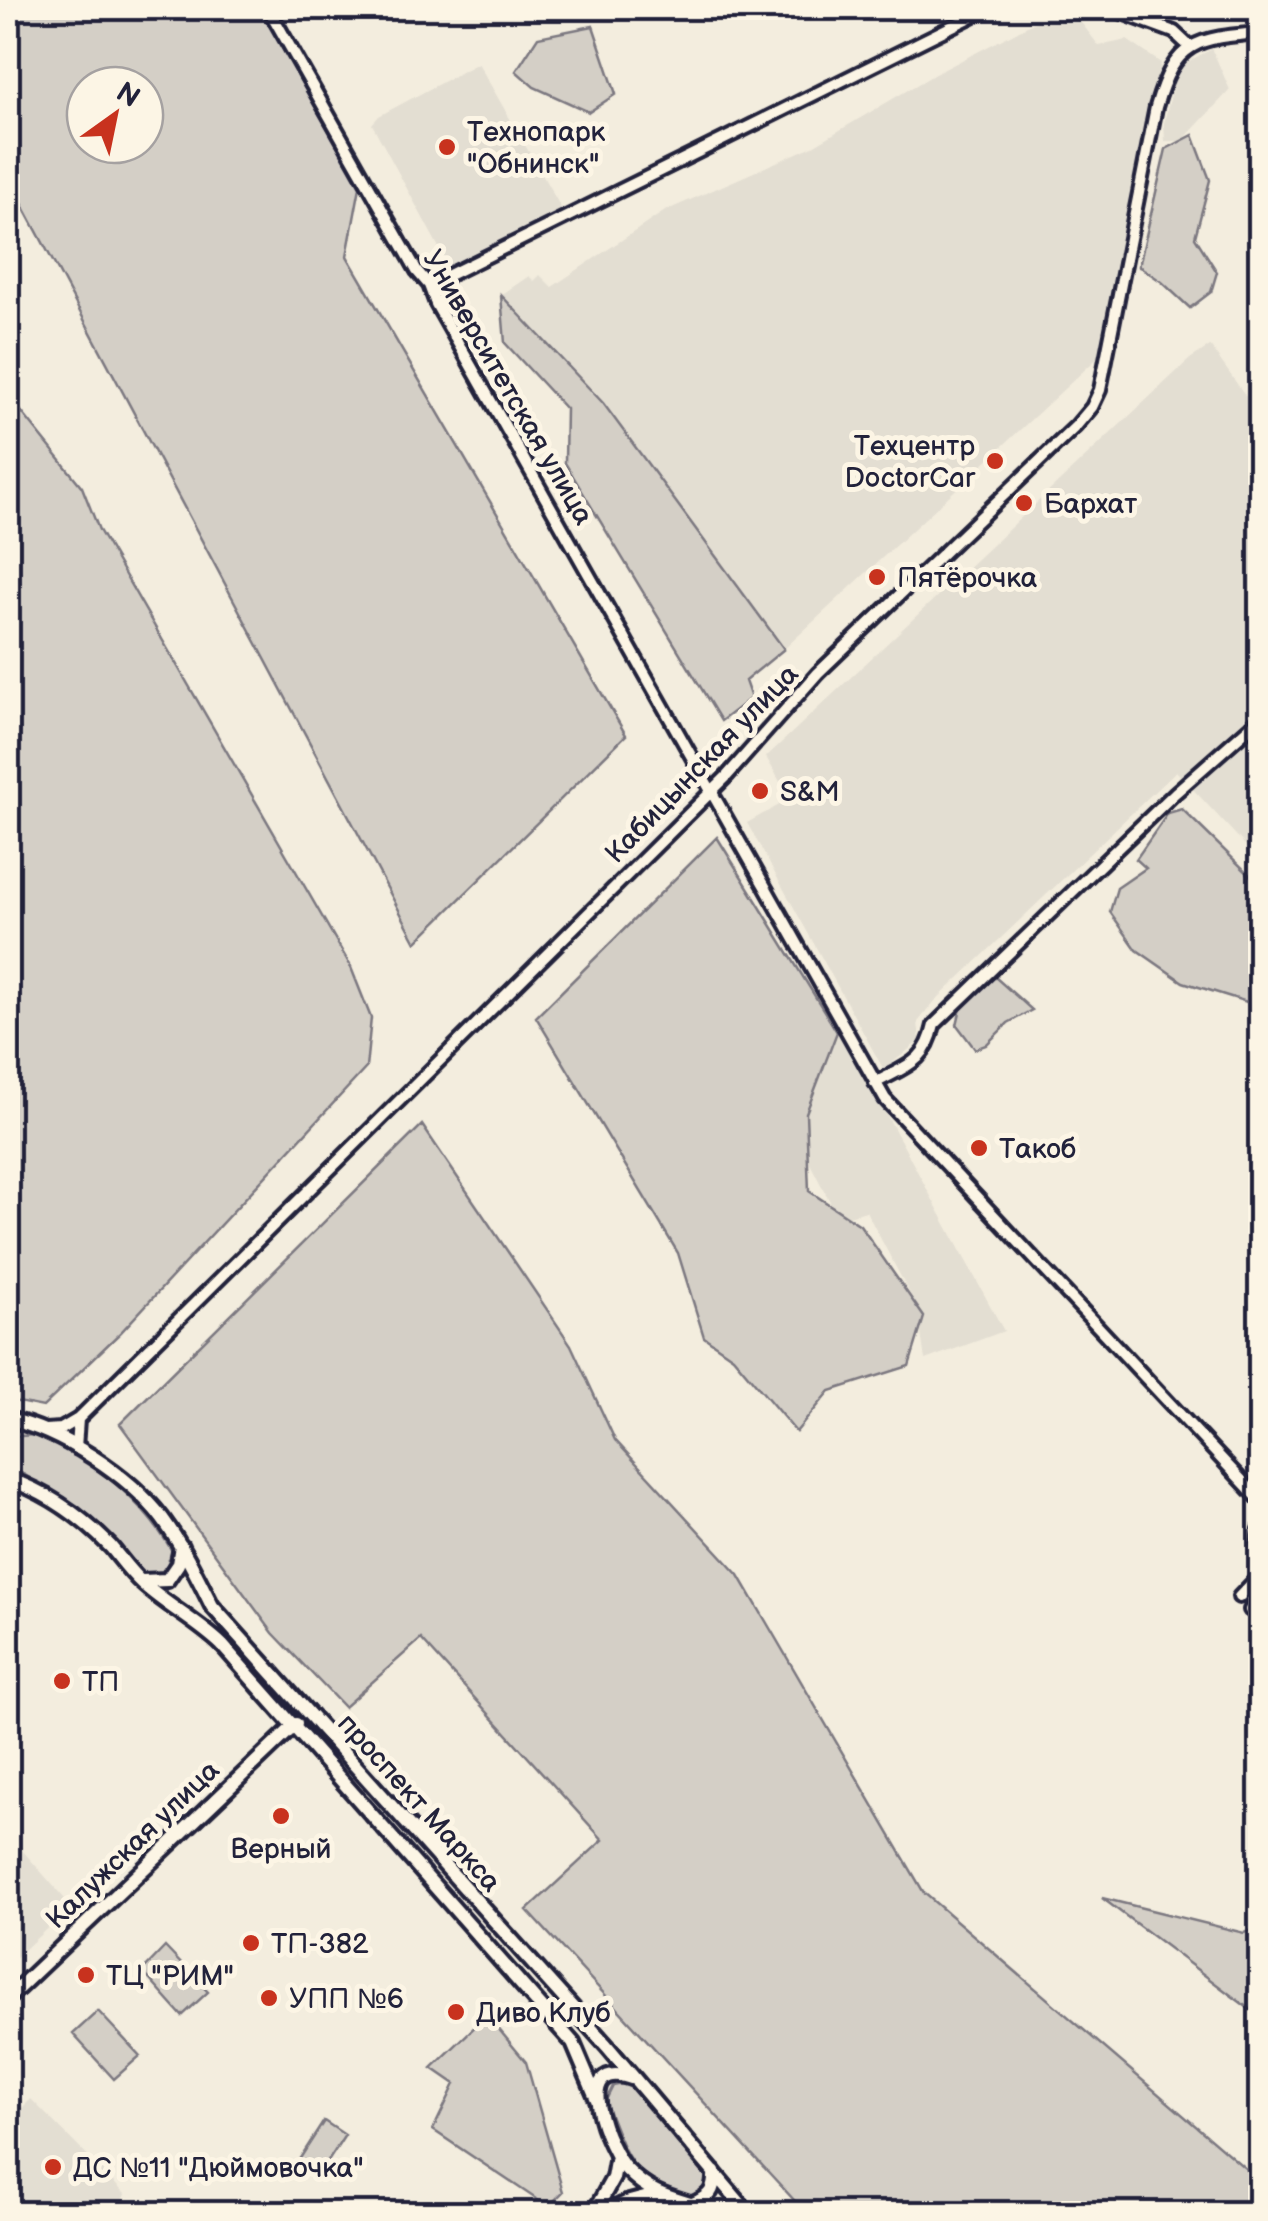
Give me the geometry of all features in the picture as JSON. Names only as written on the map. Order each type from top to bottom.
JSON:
[{"type":"main road","name":"проспект Маркса","points":[[8,1419],[45,1430],[76,1448],[109,1469],[160,1515],[182,1546],[212,1606],[637,2080],[749,2214]]},
{"type":"main road","name":"проспект Маркса","points":[[8,1480],[47,1494],[72,1511],[140,1581],[197,1621],[572,2042],[617,2156]]},
{"type":"main road","points":[[140,1581],[167,1580],[178,1564],[182,1546]]},
{"type":"main road","name":"Калужская улица","points":[[8,1998],[308,1714]]},
{"type":"main road","points":[[598,2102],[598,2087],[608,2074],[616,2072],[637,2080]]},
{"type":"main road","points":[[617,2156],[656,2195]]},
{"type":"main road","points":[[593,2214],[613,2178],[617,2156]]},
{"type":"main road","points":[[693,2204],[714,2190],[714,2172]]},
{"type":"main road","points":[[604,2214],[626,2202],[656,2195],[718,2214]]},
{"type":"street","name":"Университетская улица","points":[[268,8],[416,271],[429,285],[436,304],[874,1083],[952,1172],[1260,1500]]},
{"type":"street","points":[[429,285],[989,8]]},
{"type":"street","points":[[1109,8],[1174,32],[1190,47],[1201,40],[1260,33]]},
{"type":"street","name":"Кабицынская улица","points":[[78,1420],[752,751],[785,707],[818,673],[1048,455],[1092,407],[1100,390],[1156,108],[1165,75],[1190,47]]},
{"type":"street","points":[[874,1083],[922,1057],[934,1025],[1260,718]]},
{"type":"street","points":[[45,1430],[78,1420],[76,1448]]},
{"type":"street","points":[[1260,1530],[1260,1561]]},
{"type":"street","points":[[1239,1598],[1260,1574]]},
{"type":"street","points":[[1250,1610],[1260,1600]]},
{"type":"shaded area","points":[[8,8],[260,8],[360,187],[347,256],[626,735],[416,942],[8,177]]},
{"type":"shaded area","points":[[1062,8],[1070,8],[1099,46],[1127,40],[1161,63],[1105,351],[784,649],[603,403],[501,295],[529,276],[534,281],[540,275],[552,287],[665,211],[813,146],[935,74]]},
{"type":"shaded area","points":[[593,26],[616,94],[589,112],[534,87],[516,71],[538,37]]},
{"type":"shaded area","points":[[1212,49],[1230,90],[1182,141],[1165,141],[1164,123],[1174,82],[1185,63]]},
{"type":"shaded area","points":[[478,63],[564,213],[450,268],[372,124],[379,116]]},
{"type":"shaded area","points":[[1193,135],[1210,180],[1195,237],[1217,272],[1211,292],[1190,308],[1139,266],[1166,149]]},
{"type":"shaded area","points":[[501,295],[603,403],[784,649],[745,681],[751,698],[721,721],[565,463],[566,409],[505,343]]},
{"type":"shaded area","points":[[1210,346],[1260,416],[1260,861],[1176,771],[935,1001],[918,1022],[920,1040],[884,1070],[747,823],[790,799],[766,757],[1190,359]]},
{"type":"shaded area","points":[[8,395],[82,487],[99,530],[350,965],[371,1018],[366,1068],[121,1332],[43,1407],[8,1400]]},
{"type":"shaded area","points":[[1182,809],[1260,885],[1260,985],[1247,1002],[1183,982],[1137,950],[1110,912],[1117,888],[1146,868],[1136,859],[1168,813]]},
{"type":"shaded area","points":[[717,837],[837,1032],[806,1113],[809,1191],[860,1225],[924,1317],[909,1366],[830,1391],[796,1432],[733,1357],[704,1337],[678,1253],[536,1017]]},
{"type":"shaded area","points":[[995,977],[1032,1010],[975,1049],[957,1025],[961,1008]]},
{"type":"shaded area","points":[[840,1029],[1004,1331],[925,1360],[917,1307],[866,1211],[839,1219],[804,1152],[806,1106]]},
{"type":"shaded area","points":[[422,1125],[571,1345],[615,1440],[739,1575],[924,1893],[1260,2181],[1260,2213],[806,2213],[527,1910],[603,1840],[421,1639],[344,1707],[273,1633],[120,1424]]},
{"type":"shaded area","points":[[34,1435],[95,1467],[130,1498],[172,1551],[165,1571],[155,1577],[146,1576],[79,1507],[8,1465],[8,1437]]},
{"type":"shaded area","points":[[8,1834],[71,1906],[8,1965]]},
{"type":"shaded area","points":[[1102,1898],[1244,1933],[1260,1927],[1260,2017]]},
{"type":"shaded area","points":[[165,1947],[208,1992],[182,2016],[142,1971]]},
{"type":"shaded area","points":[[98,2011],[140,2056],[114,2079],[73,2034]]},
{"type":"shaded area","points":[[487,2015],[526,2062],[563,2192],[548,2207],[433,2130],[455,2084],[432,2068]]},
{"type":"shaded area","points":[[623,2084],[632,2088],[709,2174],[708,2191],[694,2198],[672,2191],[634,2165],[605,2102],[613,2086]]},
{"type":"shaded area","name":"ДС №11 \"Дюймовочка\"","points":[[31,2099],[125,2194],[121,2213],[8,2213],[8,2122]]},
{"type":"shaded area","points":[[324,2121],[345,2135],[318,2177],[297,2163]]},
{"type":"place","name":"Технопарк \"Обнинск\"","points":[[447,147]]},
{"type":"place","name":"Техцентр DoctorCar","points":[[995,461]]},
{"type":"place","name":"Бархат","points":[[1024,503]]},
{"type":"place","name":"Пятёрочка","points":[[877,577]]},
{"type":"place","name":"S&M","points":[[760,791]]},
{"type":"place","name":"Такоб","points":[[979,1148]]},
{"type":"place","name":"ТП","points":[[62,1681]]},
{"type":"place","name":"Верный","points":[[281,1816]]},
{"type":"place","name":"ТП-382","points":[[251,1943]]},
{"type":"place","name":"ТЦ \"РИМ\"","points":[[86,1975]]},
{"type":"place","name":"УПП №6","points":[[269,1998]]},
{"type":"place","name":"Диво Клуб","points":[[456,2012]]},
{"type":"place","name":"ДС №11 \"Дюймовочка\"","points":[[53,2167]]}]
